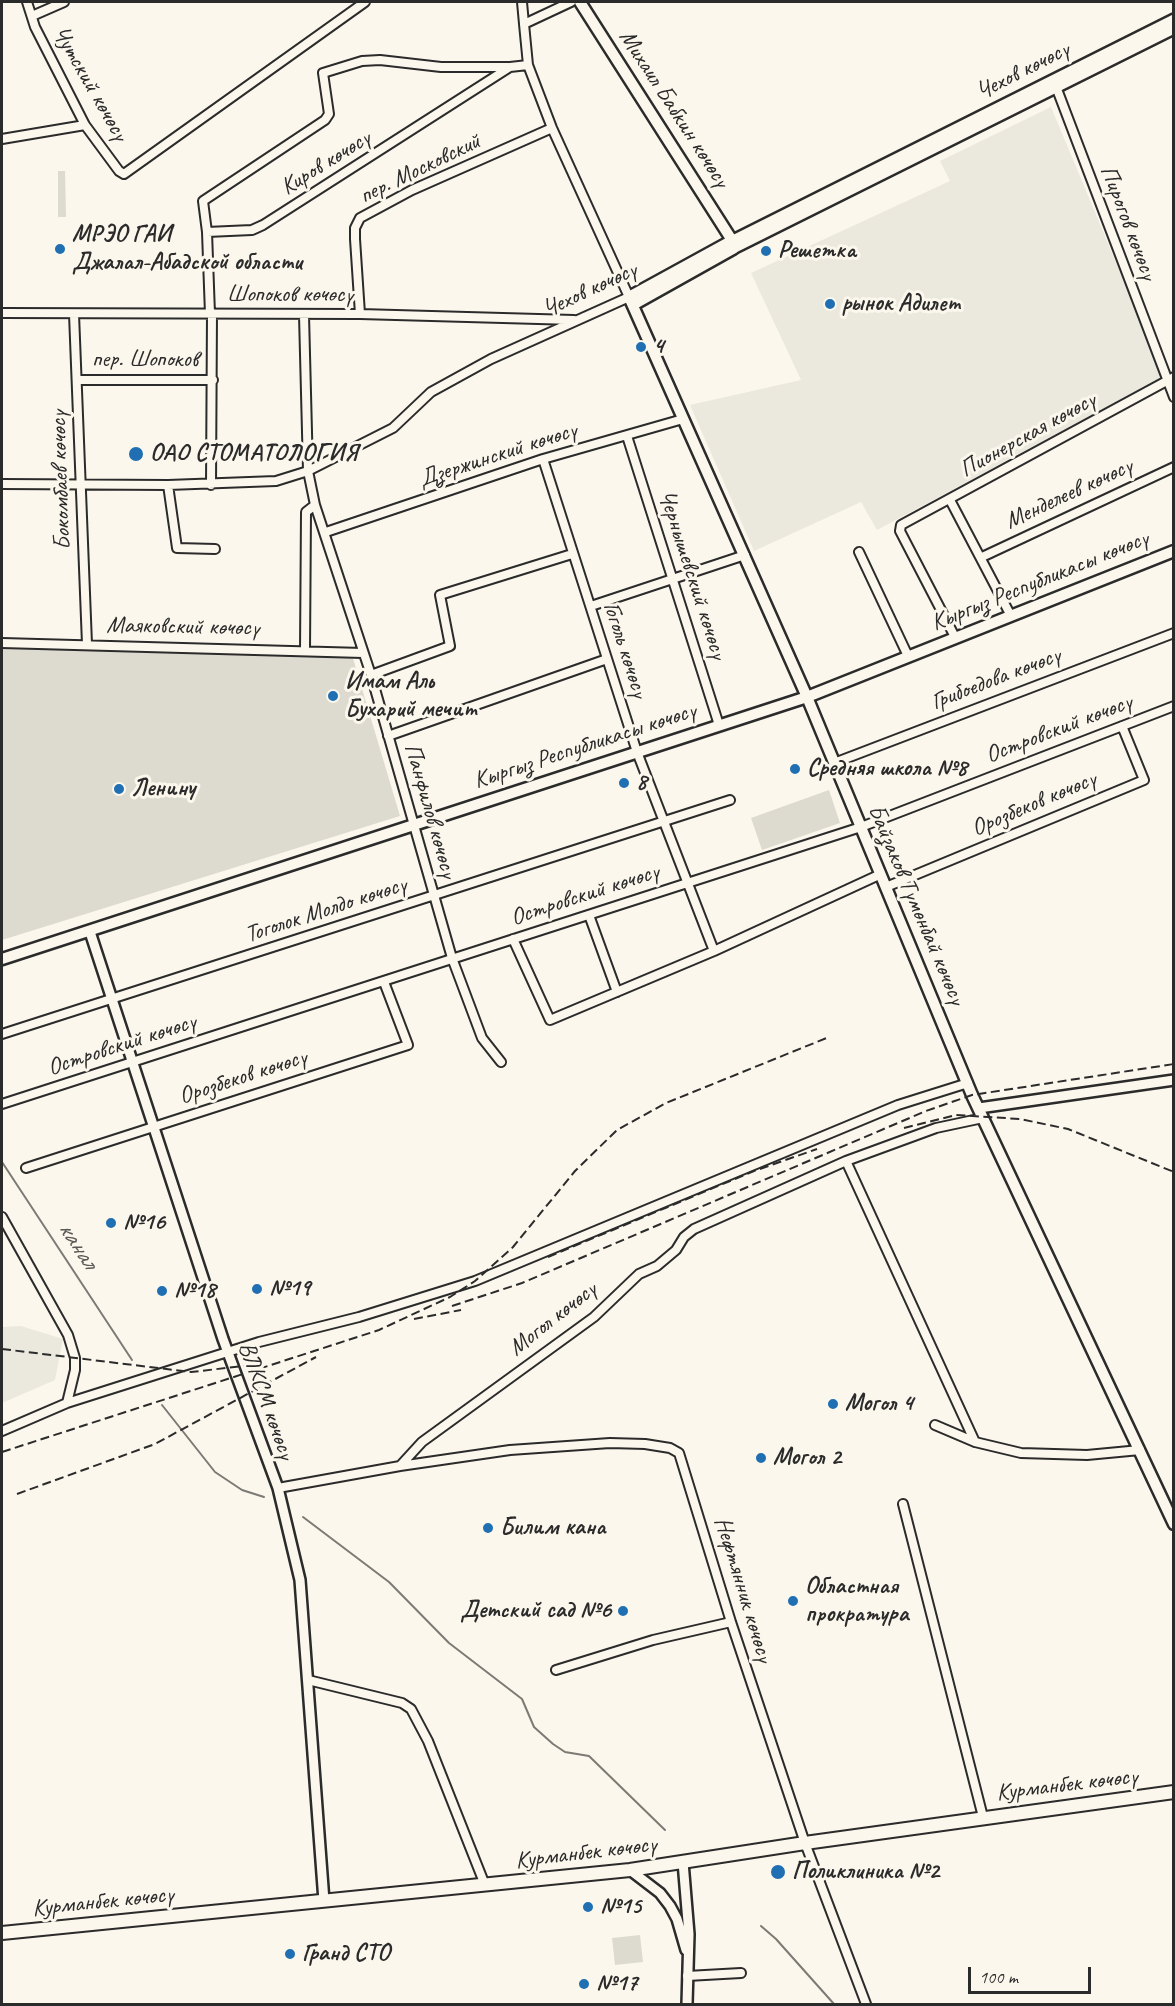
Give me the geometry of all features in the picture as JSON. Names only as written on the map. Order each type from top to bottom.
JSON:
[{"type":"main road","name":"Михаил Бабкин көчөсү","points":[[580,2],[733,245]]},
{"type":"main road","name":"Чехов көчөсү","points":[[631,301],[733,245]]},
{"type":"main road","name":"Байзаков Түмөнбай көчөсү","points":[[631,301],[807,697],[981,1113],[1173,1524]]},
{"type":"main road","name":"Кыргыз Республикасы көчөсү","points":[[2,959],[90,932],[414,823],[807,697],[1173,551]]},
{"type":"main road","name":"Курманбек көчөсү","points":[[2,1933],[630,1870],[983,1817],[1173,1792]]},
{"type":"street","name":"Чутский көчөсү","points":[[27,2],[86,125],[119,171],[124,174],[365,2]]},
{"type":"street","points":[[32,16],[64,2]]},
{"type":"street","points":[[522,2],[528,65],[552,128],[631,301]]},
{"type":"street","points":[[524,24],[571,2]]},
{"type":"street","name":"Чехов көчөсү","points":[[1055,86],[1173,20]]},
{"type":"street","name":"Чехов көчөсү","points":[[733,245],[1173,29]]},
{"type":"street","points":[[211,314],[207,232],[203,201],[325,120],[329,114],[323,73],[362,61],[380,60],[441,68],[510,67]]},
{"type":"street","name":"Киров көчөсү","points":[[207,232],[252,230],[263,225],[510,67],[528,65]]},
{"type":"street","name":"Пирогов көчөсү","points":[[1055,86],[1171,379],[1173,397]]},
{"type":"street","points":[[2,139],[86,125]]},
{"type":"street","name":"пер. Московский","points":[[360,314],[355,228],[360,218],[412,190],[552,128]]},
{"type":"street","name":"Чехов көчөсү","points":[[2,484],[168,485],[276,481],[308,471],[393,428],[431,393],[491,359],[578,320],[631,301]]},
{"type":"street","name":"Шопоков көчөсү","points":[[2,313],[360,314],[578,320]]},
{"type":"street","name":"Бокомбаев көчөсү","points":[[74,314],[87,644]]},
{"type":"street","name":"пер. Шопоков","points":[[211,314],[213,380],[211,484]]},
{"type":"street","name":"Панфилов көчөсү","points":[[304,315],[308,471],[315,505],[326,532],[370,675],[452,958],[482,1038],[501,1062]]},
{"type":"street","name":"Пионерская көчөсү","points":[[955,637],[900,531],[901,525],[1171,379]]},
{"type":"street","name":"пер. Шопоков","points":[[77,380],[213,380]]},
{"type":"street","name":"Дзержинский көчөсү","points":[[326,532],[543,459],[683,419]]},
{"type":"street","name":"Чернышевский көчөсү","points":[[627,436],[719,725]]},
{"type":"street","name":"Гоголь көчөсү","points":[[543,459],[638,752],[714,951]]},
{"type":"street","name":"Менделеев көчөсү","points":[[982,557],[1173,467]]},
{"type":"street","points":[[168,485],[177,548],[215,549]]},
{"type":"street","points":[[950,500],[1011,616]]},
{"type":"street","points":[[305,650],[306,512],[315,505]]},
{"type":"street","points":[[859,552],[908,656]]},
{"type":"street","points":[[370,675],[450,646],[440,595],[572,554]]},
{"type":"street","points":[[591,606],[745,555]]},
{"type":"street","name":"Грибоедова көчөсү","points":[[834,763],[1173,633]]},
{"type":"street","name":"Маяковский көчөсү","points":[[2,643],[363,653]]},
{"type":"street","points":[[388,736],[607,658]]},
{"type":"street","name":"Островский көчөсү","points":[[2,1104],[861,827],[1173,706]]},
{"type":"street","name":"Орозбеков көчөсү","points":[[886,887],[1144,780],[1122,726]]},
{"type":"street","name":"Тоголок Молдо көчөсү","points":[[2,1034],[730,800]]},
{"type":"street","points":[[513,939],[546,1016],[550,1020],[714,951],[881,874]]},
{"type":"street","points":[[589,915],[617,992]]},
{"type":"street","name":"ВЛКСМ көчөсү","points":[[90,932],[227,1352],[278,1488],[300,1580],[324,1901]]},
{"type":"street","name":"Орозбеков көчөсү","points":[[26,1168],[408,1045],[384,982]]},
{"type":"street","points":[[981,1113],[1173,1080]]},
{"type":"street","points":[[2,1431],[67,1403],[227,1352],[349,1320],[475,1281],[897,1105],[968,1083]]},
{"type":"street","name":"Могол көчөсү","points":[[400,1466],[422,1442],[594,1317],[639,1274],[657,1266],[676,1251],[684,1237],[694,1229],[846,1161],[981,1113]]},
{"type":"street","points":[[846,1161],[975,1442]]},
{"type":"street","points":[[2,1217],[68,1335],[75,1358],[75,1370],[67,1403]]},
{"type":"street","points":[[935,1425],[975,1442],[1021,1453],[1087,1455],[1140,1450]]},
{"type":"street","name":"Нефтянник көчөсү","points":[[400,1466],[510,1450],[610,1443],[670,1448],[679,1453],[731,1622],[805,1843],[866,2004]]},
{"type":"street","points":[[278,1488],[400,1466]]},
{"type":"street","points":[[903,1504],[983,1817]]},
{"type":"street","points":[[556,1670],[652,1640],[731,1622]]},
{"type":"street","points":[[308,1680],[402,1703],[411,1709],[428,1741],[484,1885]]},
{"type":"street","points":[[683,1862],[690,1934],[687,2004]]},
{"type":"street","points":[[630,1870],[660,1893],[670,1906],[680,1926],[688,1958]]},
{"type":"street","points":[[687,1976],[741,1973]]},
{"type":"shaded area","points":[[1051,107],[1164,377],[877,530],[861,502],[754,551],[690,405],[801,380],[751,273],[950,181],[940,161]]},
{"type":"shaded area","points":[[58,171],[65,171],[66,217],[58,217]]},
{"type":"shaded area","points":[[2,647],[352,655],[400,816],[2,940]]},
{"type":"shaded area","points":[[829,790],[840,823],[762,850],[751,818]]},
{"type":"shaded area","points":[[21,1326],[63,1339],[55,1380],[2,1403],[2,1327]]},
{"type":"shaded area","points":[[640,1935],[643,1962],[615,1965],[612,1938]]},
{"type":"waterway","name":"канал","points":[[2,1162],[132,1360]]},
{"type":"waterway","points":[[162,1405],[215,1472],[242,1490],[264,1497]]},
{"type":"waterway","points":[[303,1517],[389,1582],[449,1643],[522,1699],[534,1727],[553,1744],[565,1752],[589,1756],[665,1830]]},
{"type":"waterway","points":[[761,1926],[776,1939],[834,2004]]},
{"type":"railway","points":[[2,1452],[379,1330],[450,1297],[475,1281],[513,1247],[575,1171],[617,1130],[666,1103],[829,1037]]},
{"type":"railway","points":[[452,1306],[522,1283],[926,1111],[972,1095],[1174,1064]]},
{"type":"railway","points":[[904,1128],[956,1115],[1020,1119],[1068,1129],[1174,1172]]},
{"type":"railway","points":[[548,1257],[754,1171],[817,1149]]},
{"type":"railway","points":[[414,1319],[461,1310]]},
{"type":"railway","points":[[2,1349],[191,1372],[244,1366]]},
{"type":"railway","points":[[17,1494],[155,1444],[316,1357]]},
{"type":"place","name":"МРЭО ГАИ Джалал-Абадской области","points":[[60,249]]},
{"type":"place","name":"Решетка","points":[[766,251]]},
{"type":"place","name":"рынок Адилет","points":[[830,304]]},
{"type":"place","name":"4","points":[[641,347]]},
{"type":"place","name":"ОАО СТОМАТОЛОГИЯ","points":[[136,454]]},
{"type":"place","name":"Имам Аль Бухарий мечит","points":[[333,696]]},
{"type":"place","name":"Средняя школа №8","points":[[795,769]]},
{"type":"place","name":"8","points":[[624,783]]},
{"type":"place","name":"Ленину","points":[[119,789]]},
{"type":"place","name":"№16","points":[[111,1223]]},
{"type":"place","name":"№19","points":[[257,1289]]},
{"type":"place","name":"№18","points":[[162,1291]]},
{"type":"place","name":"Могол 4","points":[[833,1404]]},
{"type":"place","name":"Могол 2","points":[[761,1458]]},
{"type":"place","name":"Билим кана","points":[[488,1528]]},
{"type":"place","name":"Областная прократура","points":[[793,1601]]},
{"type":"place","name":"Детский сад №6","points":[[623,1611]]},
{"type":"place","name":"Поликлиника №2","points":[[778,1872]]},
{"type":"place","name":"№15","points":[[588,1907]]},
{"type":"place","name":"Гранд СТО","points":[[290,1954]]},
{"type":"place","name":"№17","points":[[584,1984]]}]
